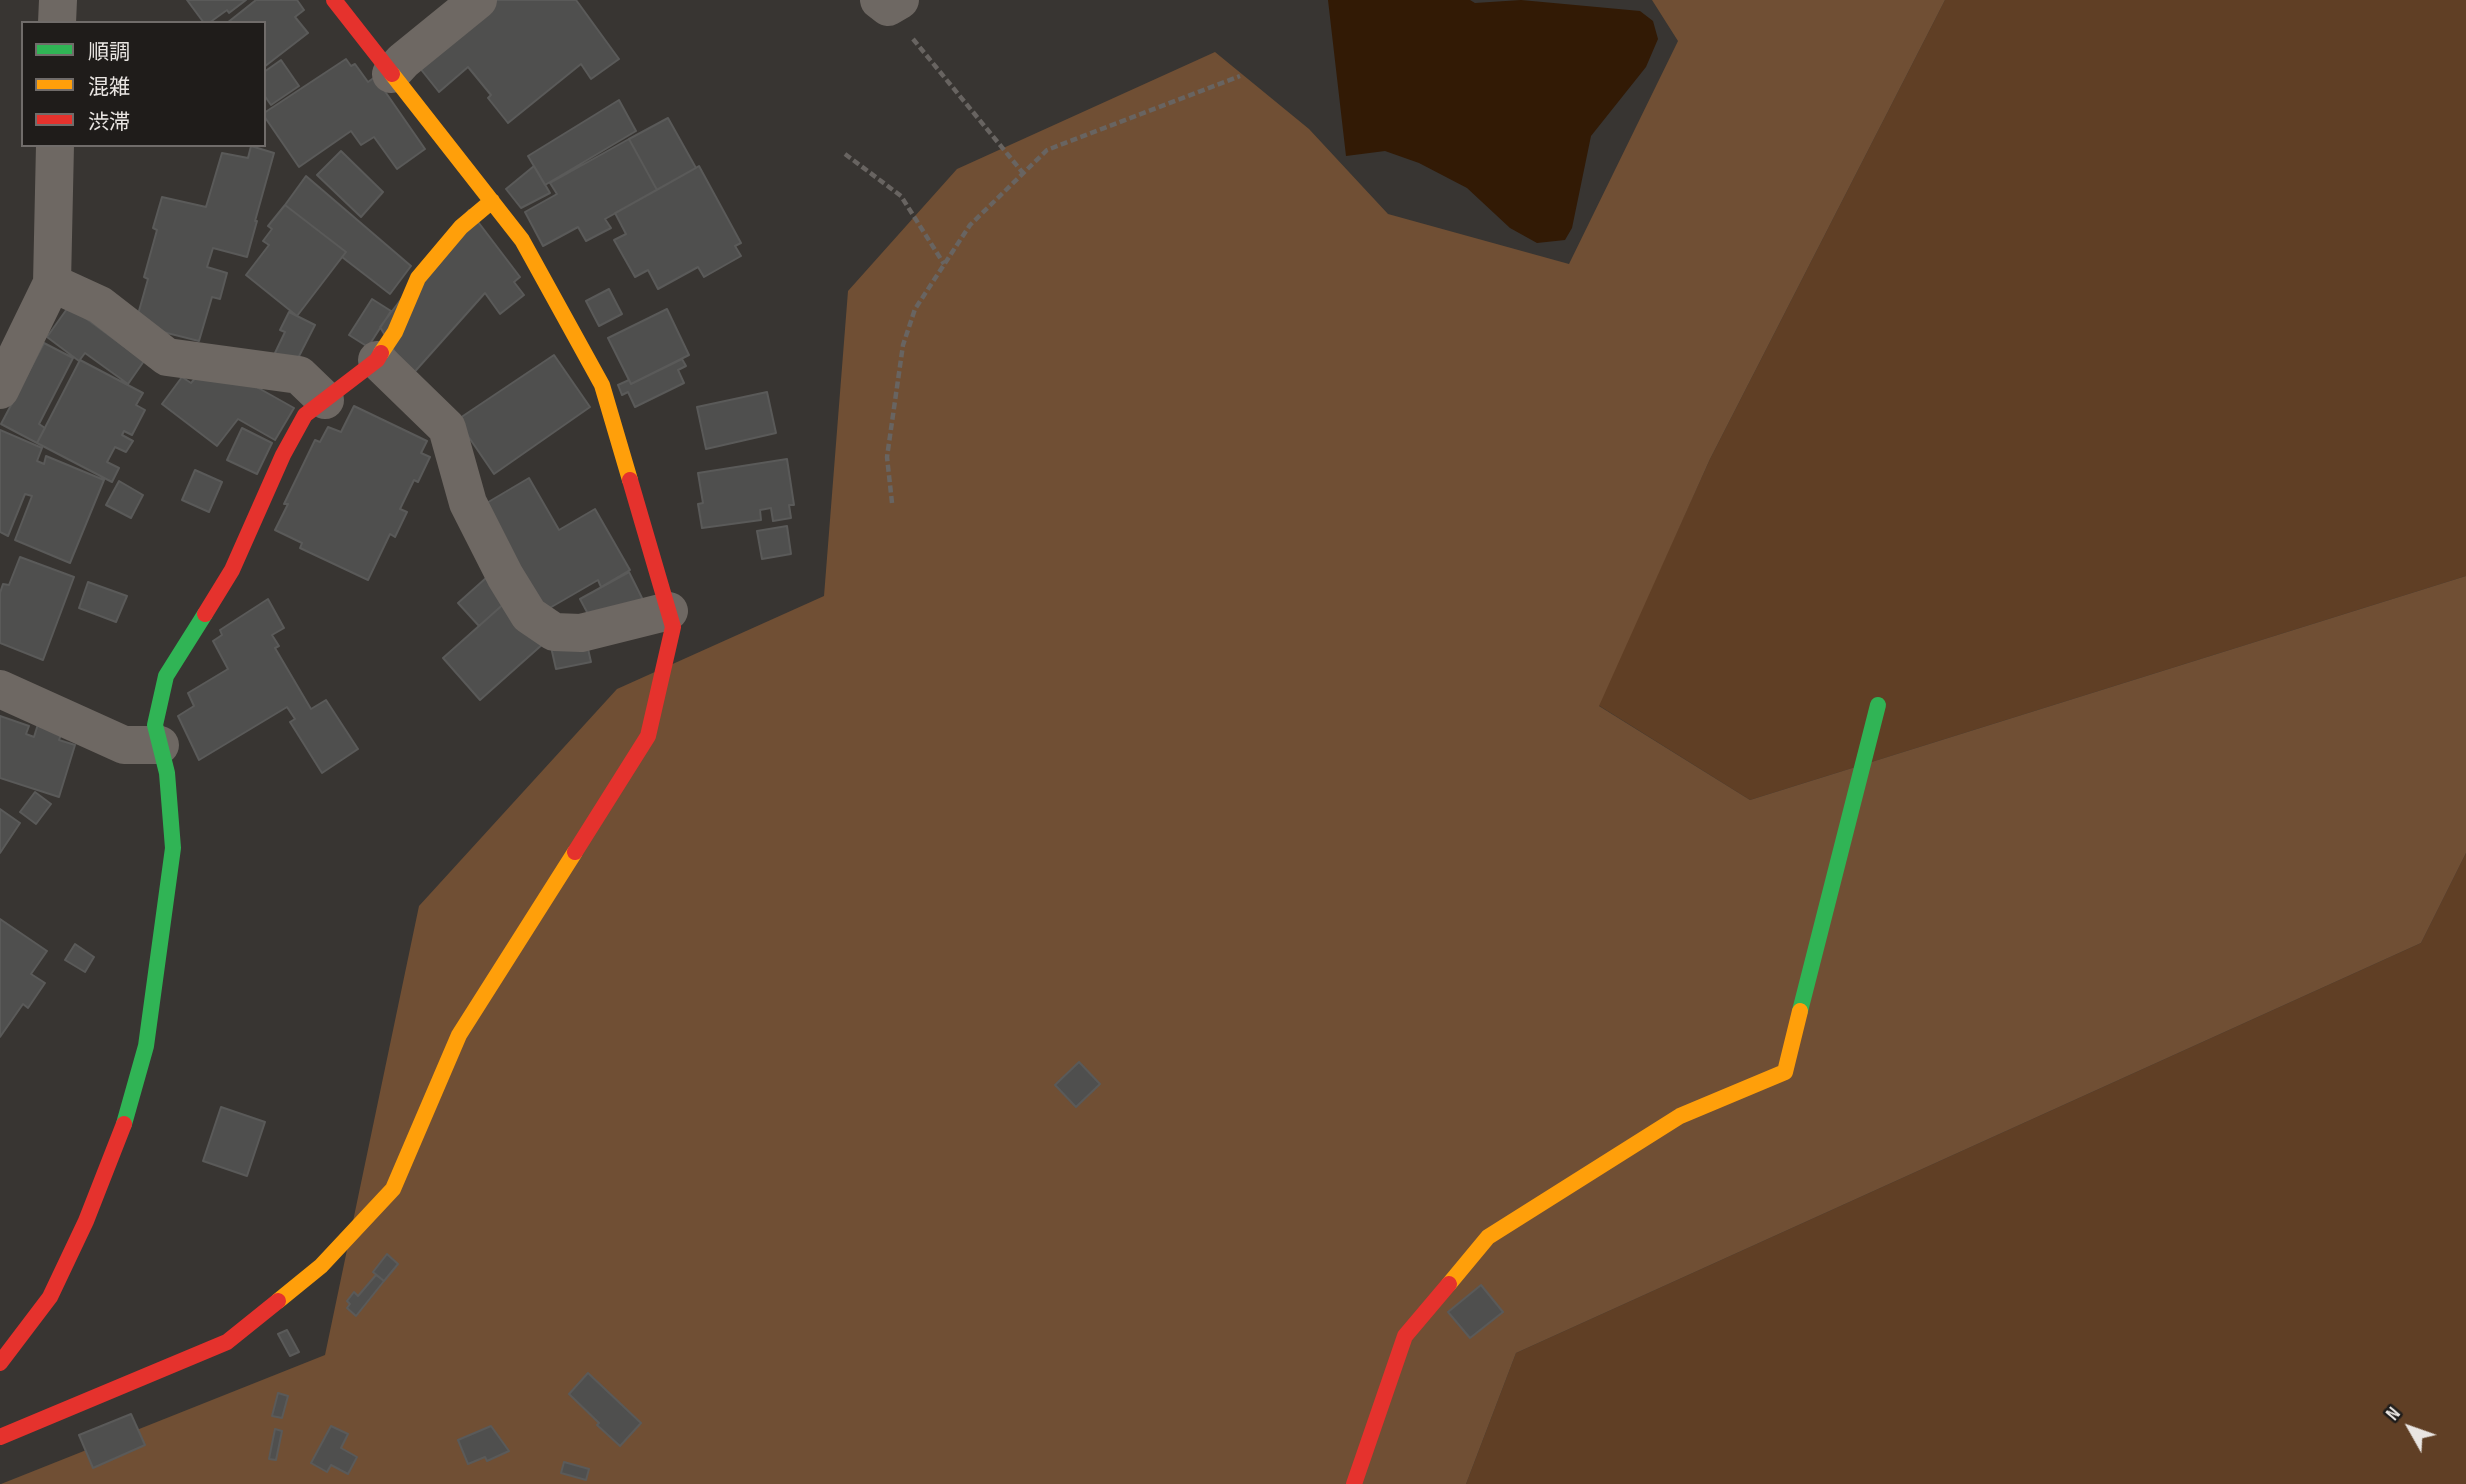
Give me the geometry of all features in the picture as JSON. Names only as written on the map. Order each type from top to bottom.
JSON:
[{"type":"street","points":[[57,21],[58,0]]},
{"type":"street","points":[[0,1437],[227,1342],[321,1266],[393,1189],[459,1035],[648,736],[673,627],[603,385],[522,240],[334,0]]},
{"type":"street","points":[[391,74],[403,61],[478,0]]},
{"type":"street","points":[[0,390],[52,283],[55,147]]},
{"type":"street","points":[[0,1363],[50,1297],[86,1221],[128,1113],[146,1046],[173,848],[167,773],[155,725],[166,676],[232,570],[283,455],[305,415],[377,360],[395,332],[418,278],[461,227],[492,201]]},
{"type":"street","points":[[52,283],[100,305],[167,357],[299,375],[325,400]]},
{"type":"street","points":[[377,360],[447,428],[468,503],[505,576],[530,615],[554,632],[580,633],[669,611]]},
{"type":"street","points":[[0,689],[124,745],[160,745]]},
{"type":"street","points":[[1354,1484],[1405,1336],[1488,1237],[1680,1116],[1785,1072],[1878,705]]},
{"type":"path","points":[[889,3],[1023,173]]},
{"type":"path","points":[[892,503],[887,457],[902,345],[915,309],[971,225],[1047,150],[1240,76]]},
{"type":"path","points":[[845,154],[901,196],[944,264]]},
{"type":"shaded area","points":[[1328,0],[1470,0],[1475,3],[1521,0],[1640,11],[1653,21],[1658,39],[1646,67],[1591,136],[1572,228],[1565,240],[1537,243],[1510,228],[1467,188],[1419,163],[1385,151],[1346,156]]},
{"type":"shaded area","points":[[1652,0],[1945,0],[1710,459],[1599,706],[1750,800],[2466,576],[2466,853],[2421,943],[1516,1353],[1466,1484],[1,1484],[325,1355],[419,906],[617,689],[824,596],[848,291],[957,169],[1215,52],[1309,129],[1388,214],[1569,264],[1678,41]]},
{"type":"shaded area","points":[[1945,0],[2466,0],[2466,576],[1750,800],[1598,705],[1710,459]]},
{"type":"shaded area","points":[[2466,853],[2466,1484],[1466,1484],[1516,1353],[2421,943]]},
{"type":"building","points":[[187,0],[246,0],[229,13],[227,10],[212,21],[203,21]]},
{"type":"building","points":[[256,0],[297,0],[304,10],[295,17],[308,33],[266,65],[266,21],[230,21]]},
{"type":"building","points":[[491,0],[576,0],[619,59],[591,79],[581,64],[508,123],[488,98],[491,95],[468,67],[439,92],[415,62]]},
{"type":"building","points":[[346,59],[351,66],[355,64],[368,82],[375,77],[425,149],[397,169],[374,137],[361,145],[351,131],[299,167],[266,119],[266,112]]},
{"type":"building","points":[[281,60],[299,86],[271,105],[266,98],[266,71]]},
{"type":"building","points":[[619,100],[636,131],[545,185],[528,156]]},
{"type":"building","points":[[668,118],[696,168],[657,190],[629,139]]},
{"type":"building","points":[[629,139],[657,190],[605,219],[611,228],[586,241],[578,227],[543,246],[525,212],[557,194],[550,183]]},
{"type":"building","points":[[251,147],[274,153],[247,257],[213,248],[207,267],[227,273],[220,299],[212,297],[199,341],[135,325],[148,279],[144,277],[157,230],[153,228],[162,197],[206,207],[222,153],[248,158]]},
{"type":"building","points":[[341,151],[383,192],[361,217],[317,175]]},
{"type":"building","points":[[534,166],[550,193],[521,208],[506,189]]},
{"type":"building","points":[[699,166],[741,243],[735,246],[741,256],[704,277],[698,267],[658,289],[648,270],[635,277],[614,240],[626,234],[615,213]]},
{"type":"building","points":[[306,176],[411,266],[390,294],[342,257],[346,252],[285,205]]},
{"type":"building","points":[[285,205],[346,252],[297,316],[246,275],[269,245],[263,241],[272,229],[268,226]]},
{"type":"building","points":[[469,210],[520,277],[514,282],[524,295],[500,314],[485,293],[410,377],[380,327]]},
{"type":"building","points":[[609,289],[622,314],[599,326],[586,301]]},
{"type":"building","points":[[372,299],[391,311],[368,347],[349,335]]},
{"type":"building","points":[[69,306],[144,361],[128,384],[85,353],[79,361],[47,337]]},
{"type":"building","points":[[667,309],[689,355],[631,384],[608,338]]},
{"type":"building","points":[[289,312],[315,325],[294,366],[274,355],[285,332],[280,330]]},
{"type":"building","points":[[44,343],[73,358],[39,424],[45,428],[37,443],[1,424]]},
{"type":"building","points":[[554,355],[590,407],[494,474],[457,420]]},
{"type":"building","points":[[682,359],[686,366],[678,370],[684,383],[635,407],[628,392],[622,395],[618,385],[629,380],[631,384]]},
{"type":"building","points":[[80,360],[143,393],[136,405],[145,410],[132,435],[124,431],[122,435],[133,441],[126,452],[115,447],[107,462],[119,468],[112,482],[37,443]]},
{"type":"building","points":[[197,376],[237,376],[294,408],[275,440],[238,419],[217,446],[162,404],[182,377],[191,383]]},
{"type":"building","points":[[767,392],[776,433],[706,449],[697,407]]},
{"type":"building","points":[[354,406],[427,441],[421,453],[430,457],[418,482],[414,480],[400,509],[407,512],[395,537],[390,534],[368,580],[300,548],[302,543],[275,530],[288,504],[284,504],[315,440],[320,442],[328,427],[341,432]]},
{"type":"building","points":[[242,428],[272,443],[257,474],[227,460]]},
{"type":"building","points":[[0,430],[42,448],[37,461],[44,464],[46,456],[104,480],[70,563],[15,540],[32,496],[25,494],[8,536],[0,532]]},
{"type":"building","points":[[787,459],[794,505],[789,505],[791,518],[773,521],[771,508],[760,510],[761,520],[702,528],[698,504],[703,503],[698,473]]},
{"type":"building","points":[[195,470],[222,482],[209,512],[182,500]]},
{"type":"building","points":[[529,478],[559,530],[595,509],[630,570],[601,587],[598,580],[541,613],[485,504]]},
{"type":"building","points":[[119,481],[143,495],[131,518],[106,505]]},
{"type":"building","points":[[787,526],[791,554],[762,559],[757,531]]},
{"type":"building","points":[[20,557],[74,577],[43,660],[0,643],[0,593],[3,584],[9,585]]},
{"type":"building","points":[[629,572],[648,610],[595,627],[580,599]]},
{"type":"building","points":[[486,578],[507,601],[479,626],[458,603]]},
{"type":"building","points":[[88,582],[127,596],[116,622],[79,608]]},
{"type":"building","points":[[268,599],[284,628],[272,635],[279,646],[275,648],[311,709],[326,700],[358,749],[322,773],[290,722],[295,719],[287,707],[199,760],[178,716],[194,706],[188,693],[228,669],[213,641],[222,635],[220,630]]},
{"type":"building","points":[[507,601],[544,643],[480,700],[443,658]]},
{"type":"building","points":[[586,640],[591,662],[556,669],[551,647]]},
{"type":"building","points":[[0,716],[29,726],[26,734],[34,737],[38,724],[62,732],[59,740],[75,745],[59,797],[0,778]]},
{"type":"building","points":[[35,792],[51,804],[36,824],[20,812]]},
{"type":"building","points":[[0,809],[20,823],[0,853]]},
{"type":"building","points":[[0,919],[47,951],[31,974],[45,983],[28,1008],[23,1004],[0,1037]]},
{"type":"building","points":[[75,944],[94,957],[85,972],[65,960]]},
{"type":"building","points":[[1079,1062],[1100,1084],[1076,1107],[1055,1085]]},
{"type":"building","points":[[221,1107],[265,1122],[247,1176],[203,1161]]},
{"type":"building","points":[[387,1254],[398,1264],[384,1281],[373,1272]]},
{"type":"building","points":[[376,1275],[384,1281],[356,1316],[347,1308],[350,1304],[347,1301],[354,1292],[358,1296]]},
{"type":"building","points":[[1481,1285],[1503,1312],[1470,1338],[1448,1312]]},
{"type":"building","points":[[287,1330],[299,1352],[290,1356],[278,1334]]},
{"type":"building","points":[[588,1373],[641,1423],[620,1446],[569,1394]]},
{"type":"building","points":[[278,1393],[288,1396],[282,1418],[272,1416]]},
{"type":"building","points":[[131,1414],[145,1445],[93,1468],[79,1435]]},
{"type":"building","points":[[331,1426],[348,1434],[341,1448],[357,1457],[348,1474],[331,1465],[327,1472],[311,1463]]},
{"type":"building","points":[[491,1426],[509,1451],[487,1461],[485,1457],[468,1464],[458,1440]]},
{"type":"building","points":[[275,1429],[282,1431],[276,1460],[269,1459]]},
{"type":"building","points":[[564,1462],[589,1469],[586,1480],[561,1473]]},
{"type":"traffic: fast","points":[[124,1124],[146,1046],[173,848],[167,773],[155,725],[166,676],[205,614]]},
{"type":"traffic: fast","points":[[1800,1011],[1878,705]]},
{"type":"traffic: slow","points":[[392,74],[522,240],[602,385],[630,480]]},
{"type":"traffic: slow","points":[[381,353],[395,332],[418,278],[461,227],[492,201]]},
{"type":"traffic: slow","points":[[278,1301],[321,1266],[393,1189],[459,1035],[575,852]]},
{"type":"traffic: slow","points":[[1449,1284],[1488,1237],[1680,1116],[1785,1072],[1800,1011]]},
{"type":"traffic: jam","points":[[334,0],[392,74]]},
{"type":"traffic: jam","points":[[205,614],[232,570],[283,455],[305,415],[377,360],[381,353]]},
{"type":"traffic: jam","points":[[575,852],[648,736],[673,627],[630,480]]},
{"type":"traffic: jam","points":[[0,1363],[50,1297],[86,1221],[124,1124]]},
{"type":"traffic: jam","points":[[1354,1484],[1405,1336],[1449,1284]]},
{"type":"traffic: jam","points":[[0,1437],[227,1342],[278,1301]]}]
